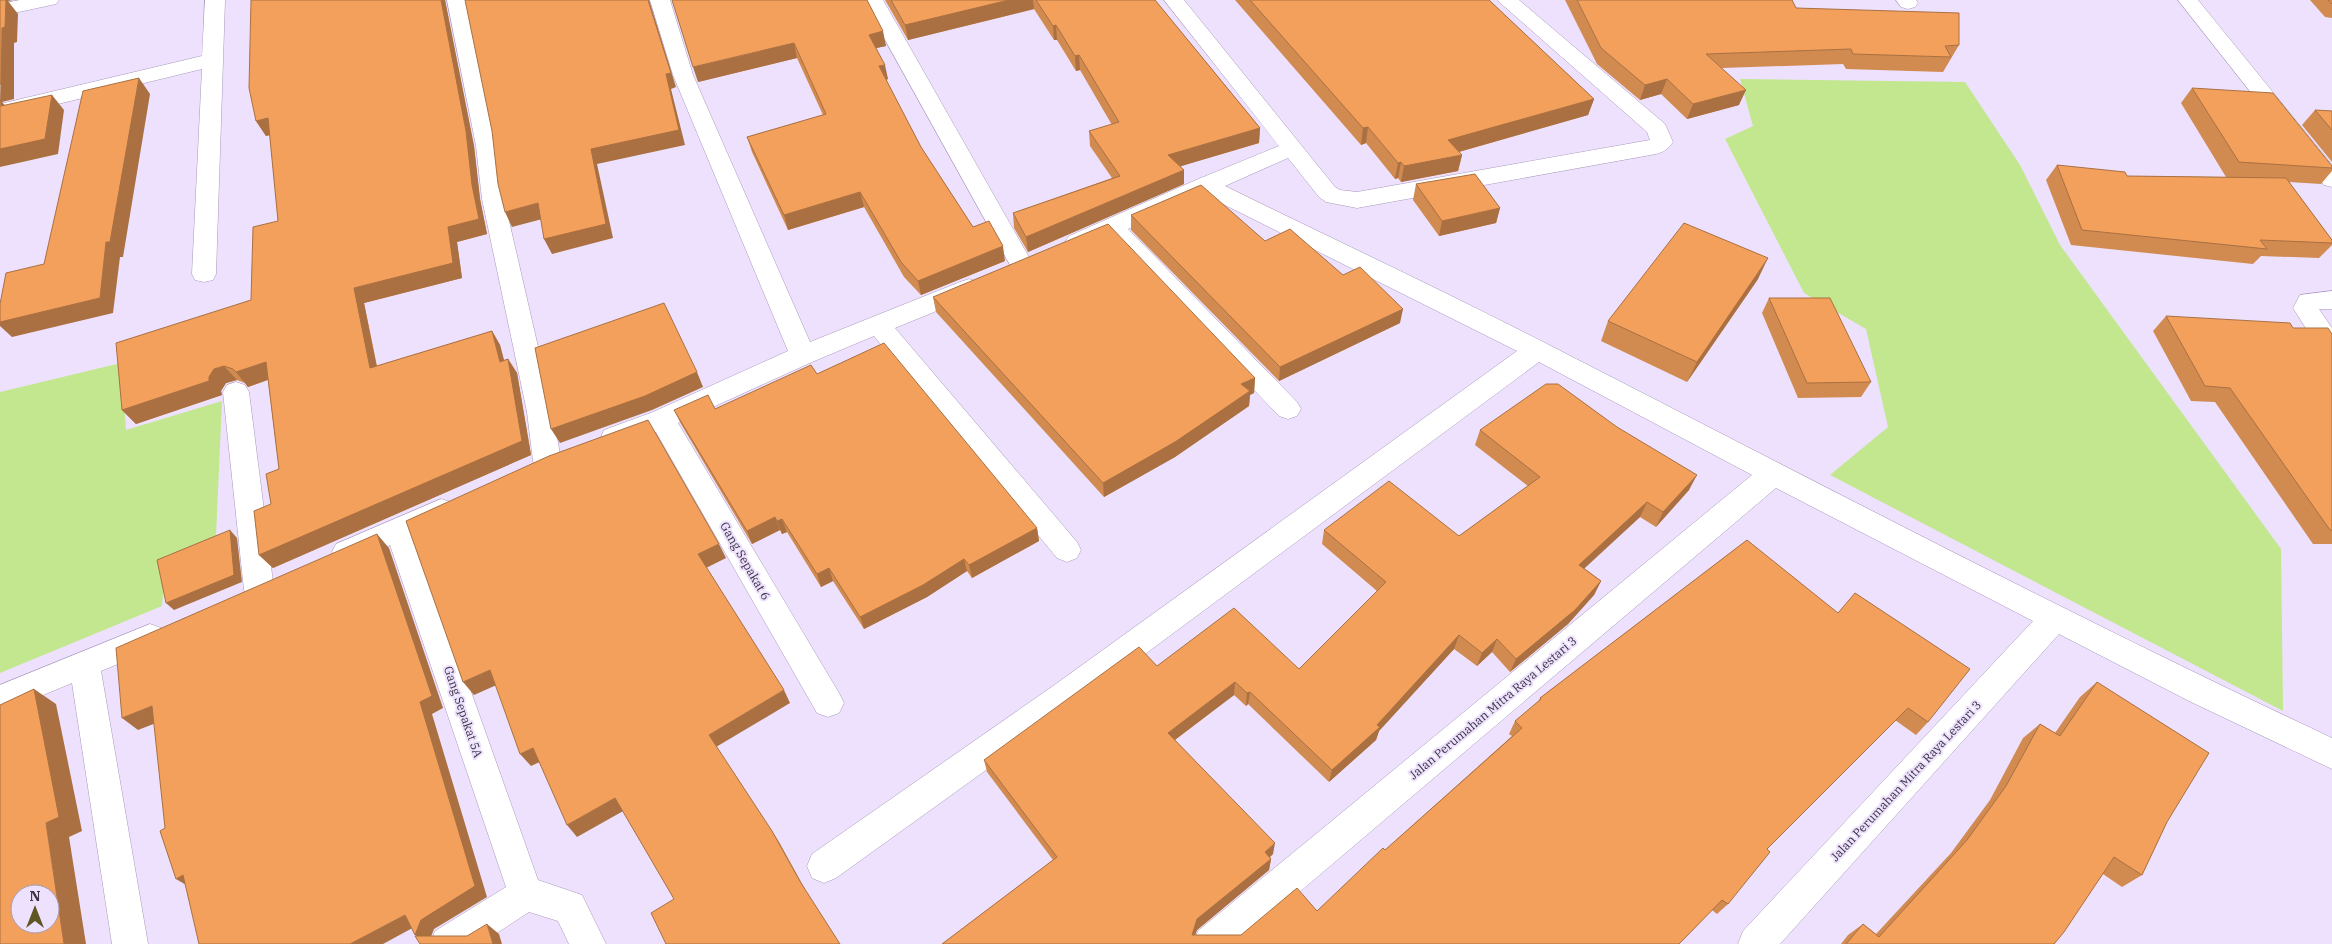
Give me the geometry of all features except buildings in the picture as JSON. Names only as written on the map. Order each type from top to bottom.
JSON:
[{"type":"street","points":[[0,10],[49,0]]},
{"type":"street","points":[[204,274],[215,0]]},
{"type":"street","points":[[458,0],[487,146],[493,199],[540,412],[547,462]]},
{"type":"street","points":[[660,0],[683,75],[803,355]]},
{"type":"street","points":[[873,0],[1024,265]]},
{"type":"street","points":[[1174,0],[1291,149],[1327,192],[1334,197],[1357,200],[1656,147],[1662,142],[1657,129],[1507,0]]},
{"type":"street","points":[[2188,0],[2332,180]]},
{"type":"street","points":[[0,111],[212,60]]},
{"type":"street","points":[[521,474],[582,448],[662,419],[803,355],[879,326],[1024,265],[1291,149]]},
{"type":"street","points":[[1204,186],[1537,350],[2200,692],[2332,754]]},
{"type":"street","points":[[1113,227],[1288,409]]},
{"type":"street","points":[[2332,300],[2309,301],[2305,308],[2310,319],[2332,348]]},
{"type":"street","points":[[879,326],[1067,550]]},
{"type":"street","points":[[824,866],[1072,690],[1537,350]]},
{"type":"street","points":[[236,392],[250,594],[285,579]]},
{"type":"street","name":"Gang Sepakat 6","points":[[662,419],[828,703]]},
{"type":"street","name":"Jalan Perumahan Mitra Raya Lestari 3","points":[[1211,944],[1774,473]]},
{"type":"street","points":[[320,564],[460,502]]},
{"type":"street","name":"Gang Sepakat 5A","points":[[399,529],[526,894]]},
{"type":"street","name":"Jalan Perumahan Mitra Raya Lestari 3","points":[[1756,944],[2056,618]]},
{"type":"street","points":[[0,699],[176,626]]},
{"type":"street","points":[[85,665],[130,944]]},
{"type":"street","points":[[448,944],[526,894],[570,907],[588,944]]},
{"type":"green space","points":[[1740,79],[1965,82],[2020,165],[2060,245],[2281,549],[2283,711],[1830,475],[1888,427],[1866,329],[1804,293],[1725,139],[1753,126]]},
{"type":"green space","points":[[121,363],[126,430],[222,401],[216,536],[166,557],[162,606],[0,673],[0,392]]}]
